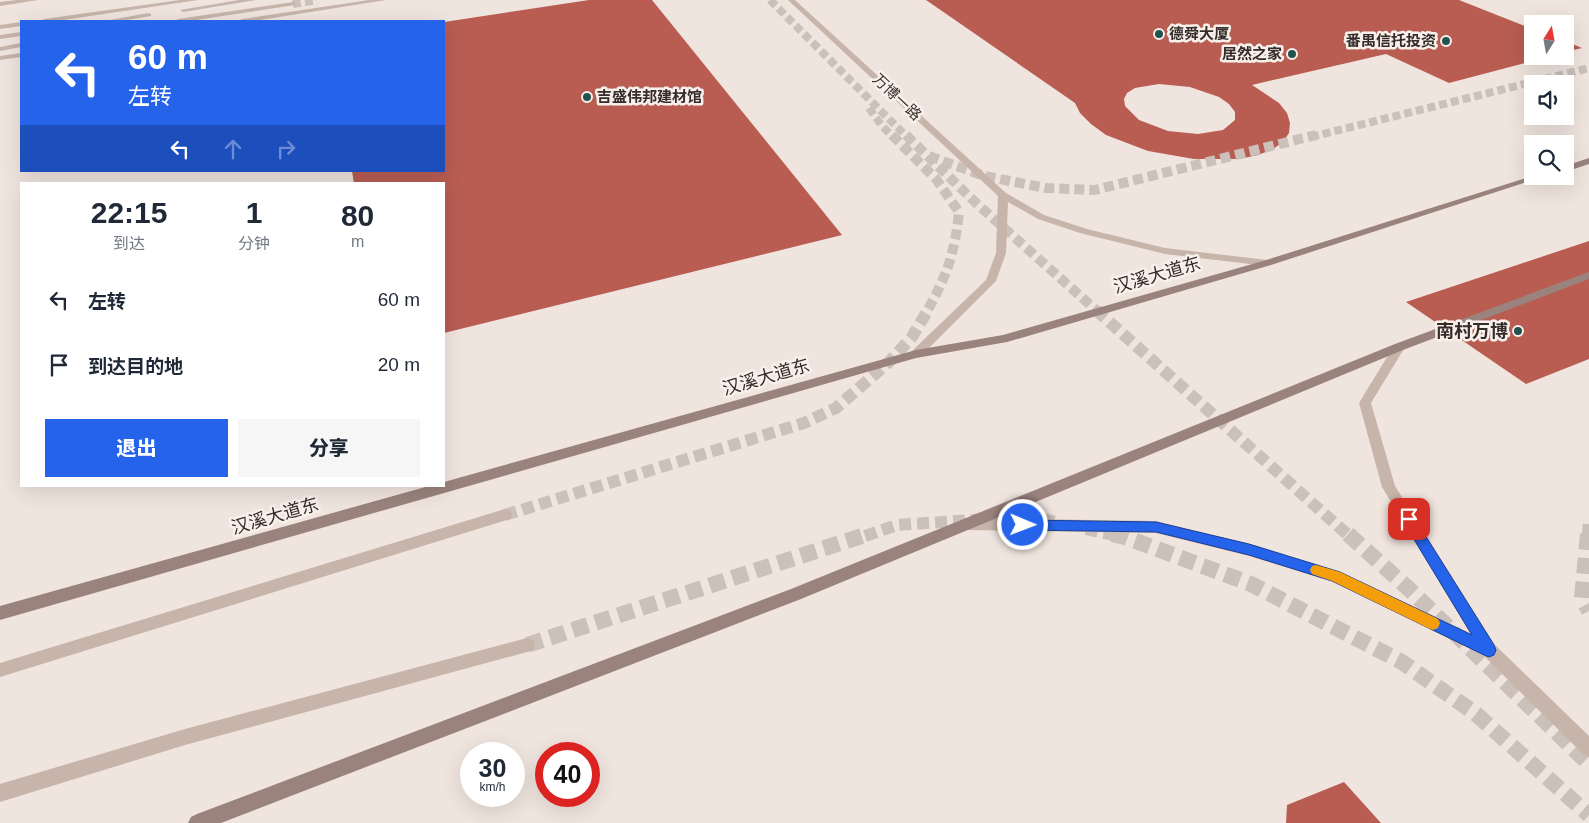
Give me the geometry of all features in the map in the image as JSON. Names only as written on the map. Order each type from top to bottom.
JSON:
[{"type":"main road","points":[[1574,166],[1589,161]]},
{"type":"main road","name":"汉溪大道东","points":[[0,613],[916,354],[1003,339],[1267,263],[1524,181]]},
{"type":"main road","points":[[197,823],[796,594],[1399,347],[1589,275]]},
{"type":"street","points":[[0,4],[35,0]]},
{"type":"street","points":[[51,20],[195,0]]},
{"type":"street","points":[[178,11],[253,0]]},
{"type":"street","points":[[249,20],[383,0]]},
{"type":"street","name":"万博一路","points":[[791,0],[1003,195],[1040,216],[1084,231],[1165,251],[1267,263]]},
{"type":"street","points":[[185,20],[292,4]]},
{"type":"street","points":[[115,20],[159,14]]},
{"type":"street","points":[[0,27],[20,24]]},
{"type":"street","points":[[0,37],[20,34]]},
{"type":"street","points":[[0,48],[20,45]]},
{"type":"street","points":[[0,58],[20,55]]},
{"type":"street","points":[[916,354],[991,280],[1001,253],[1003,195]]},
{"type":"street","points":[[1399,347],[1365,403],[1389,487],[1489,650],[1589,748]]},
{"type":"street","points":[[0,670],[505,515]]},
{"type":"street","points":[[966,524],[1156,527],[1249,550],[1335,576],[1489,650]]},
{"type":"street","points":[[0,793],[185,737],[527,646]]},
{"type":"building","name":"吉盛伟邦建材馆","points":[[589,0],[652,0],[842,235],[445,333],[445,182],[354,182],[352,172],[445,172],[445,22]]},
{"type":"building","points":[[926,0],[1459,0],[1524,26],[1524,63],[1449,83],[1386,54],[1252,85],[1279,103],[1287,113],[1290,123],[1289,133],[1283,142],[1273,149],[1258,155],[1239,159],[1194,159],[1148,151],[1106,135],[1080,113],[1075,103]],"holes":[[[1159,84],[1190,87],[1219,97],[1229,104],[1235,112],[1235,120],[1223,130],[1198,134],[1168,131],[1139,120],[1125,106],[1124,99],[1127,93],[1135,88]]]},
{"type":"building","points":[[1574,45],[1582,48],[1574,50]]},
{"type":"building","name":"南村万博","points":[[1589,241],[1589,359],[1526,384],[1406,302]]},
{"type":"building","points":[[1344,782],[1381,823],[1286,823],[1287,805]]},
{"type":"tunnel","points":[[293,4],[317,0]]},
{"type":"tunnel","points":[[770,0],[907,137]]},
{"type":"tunnel","points":[[1311,137],[1589,68]]},
{"type":"tunnel","points":[[869,108],[893,137]]},
{"type":"tunnel","points":[[892,135],[936,179],[959,212],[949,263],[927,311]]},
{"type":"tunnel","points":[[906,135],[976,203],[1097,311]]},
{"type":"tunnel","points":[[929,156],[984,176],[1046,188],[1095,190],[1316,135]]},
{"type":"tunnel","points":[[505,515],[804,423],[836,408],[889,362],[912,337],[928,310]]},
{"type":"tunnel","points":[[1096,310],[1349,536]]},
{"type":"tunnel","points":[[865,536],[897,525],[1032,516],[1059,523]]},
{"type":"tunnel","points":[[1588,536],[1589,520]]},
{"type":"tunnel","points":[[1086,529],[1118,536]]},
{"type":"tunnel","points":[[527,645],[868,534]]},
{"type":"tunnel","points":[[1112,534],[1125,537],[1251,584],[1402,662],[1476,714],[1589,815]]},
{"type":"tunnel","points":[[1348,534],[1409,589],[1589,764]]},
{"type":"tunnel","points":[[1588,534],[1582,598],[1589,611]]},
{"type":"slow traffic","points":[[1316,570],[1335,576],[1433,623]]},
{"type":"place","name":"德舜大厦","points":[[1159,34]]},
{"type":"place","name":"番禺信托投资","points":[[1446,41]]},
{"type":"place","name":"居然之家","points":[[1292,54]]},
{"type":"place","name":"吉盛伟邦建材馆","points":[[587,97]]},
{"type":"place","name":"南村万博","points":[[1518,331]]},
{"type":"route","points":[[1023,525],[1156,527],[1249,550],[1335,576],[1489,650],[1409,519]]}]
